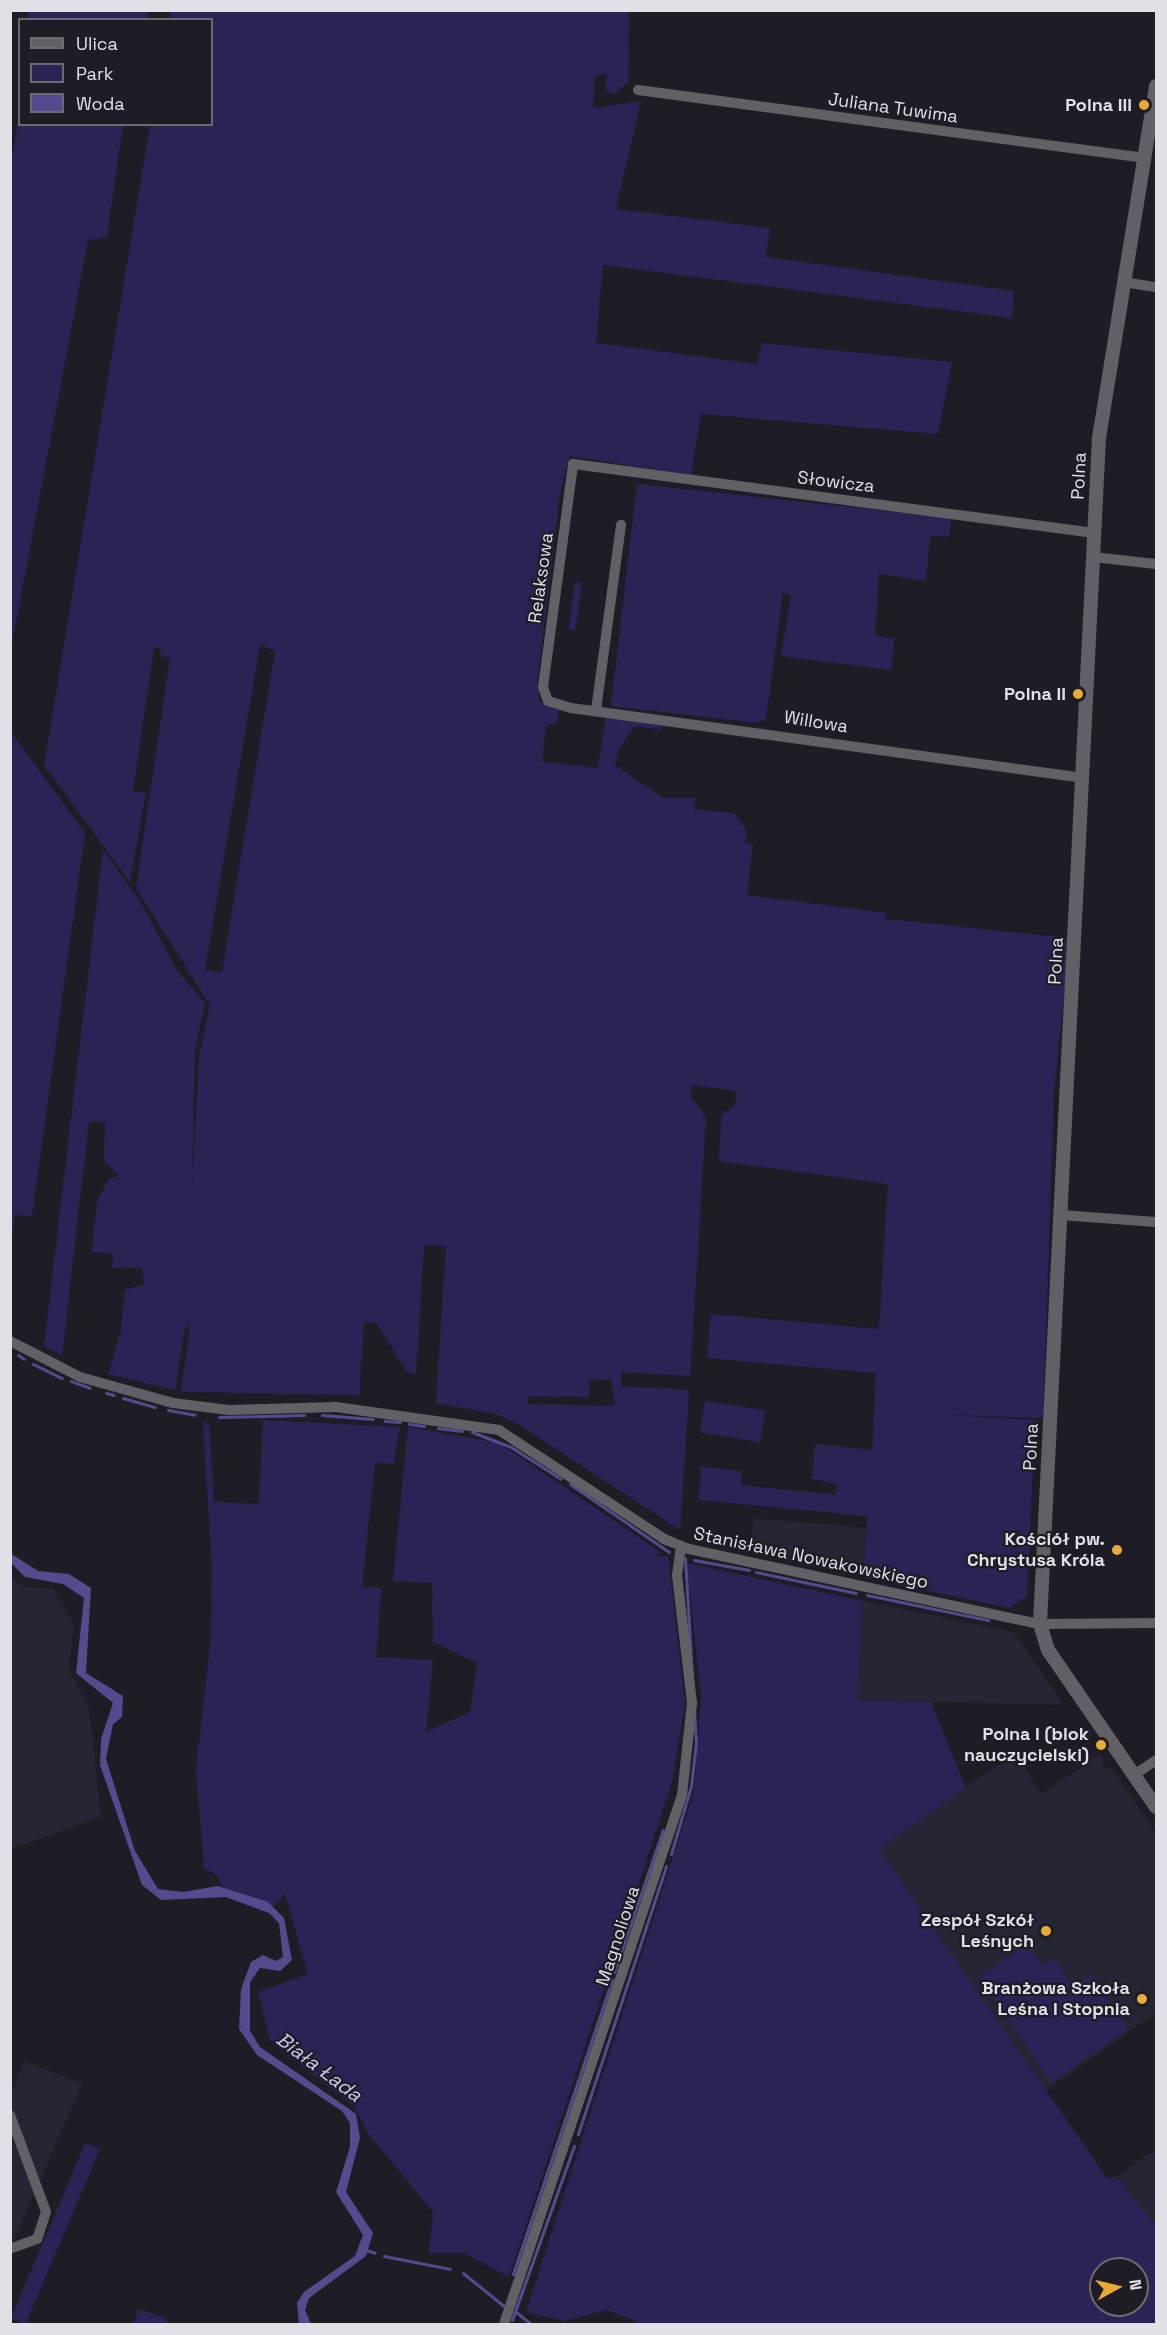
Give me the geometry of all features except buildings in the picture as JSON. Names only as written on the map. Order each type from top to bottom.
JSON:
[{"type":"street","name":"Polna","points":[[1156,86],[1153,135],[1144,158],[1101,418],[1040,1624],[1048,1650],[1156,1807]]},
{"type":"street","name":"Juliana Tuwima","points":[[638,90],[1144,158]]},
{"type":"street","points":[[1124,282],[1156,287]]},
{"type":"street","name":"Słowicza","points":[[573,465],[1094,533]]},
{"type":"street","name":"Relaksowa","points":[[545,697],[573,465]]},
{"type":"street","points":[[597,710],[621,525]]},
{"type":"street","points":[[1093,557],[1156,564]]},
{"type":"street","name":"Willowa","points":[[545,697],[560,706],[1084,778]]},
{"type":"street","points":[[1061,1215],[1156,1222]]},
{"type":"street","name":"Stanisława Nowakowskiego","points":[[10,1341],[80,1377],[173,1404],[229,1410],[336,1407],[499,1430],[681,1547],[1040,1624],[1156,1623]]},
{"type":"street","name":"Magnoliowa","points":[[504,2325],[682,1795],[692,1703],[676,1562],[681,1547]]},
{"type":"street","points":[[1134,1775],[1156,1760]]},
{"type":"street","points":[[10,2115],[44,2202],[44,2226],[33,2242],[10,2249]]},
{"type":"shaded area","points":[[754,1518],[867,1528],[864,1577],[749,1553]]},
{"type":"shaded area","points":[[11,1577],[25,1587],[53,1589],[74,1626],[68,1669],[89,1707],[101,1817],[11,1849]]},
{"type":"shaded area","points":[[863,1601],[1014,1632],[1064,1705],[856,1700]]},
{"type":"shaded area","name":"Zespół Szkół Leśnych","points":[[1101,1753],[1103,1767],[1112,1769],[1156,1834],[1156,2013],[1046,2090],[878,1848],[1014,1754],[1042,1794]]},
{"type":"shaded area","points":[[25,2061],[82,2084],[11,2246],[11,2092]]},
{"type":"shaded area","points":[[1156,2149],[1156,2225],[1116,2177]]},
{"type":"green space","points":[[28,10],[148,11],[146,18],[27,18]]},
{"type":"green space","points":[[171,11],[629,11],[628,82],[613,95],[605,89],[608,73],[597,75],[594,83],[593,108],[641,101],[616,209],[770,228],[766,257],[1014,291],[1012,318],[603,265],[596,343],[757,364],[762,343],[952,362],[938,434],[701,414],[691,475],[570,456],[561,487],[537,684],[540,702],[560,709],[557,722],[546,726],[542,762],[598,768],[606,715],[662,722],[661,730],[635,726],[619,749],[615,765],[663,798],[696,798],[694,809],[734,813],[746,830],[745,843],[753,844],[747,895],[886,913],[885,919],[1070,938],[1054,1092],[1043,1418],[926,1414],[1035,1420],[1027,1596],[1009,1608],[864,1577],[867,1516],[699,1500],[701,1467],[742,1471],[741,1485],[836,1495],[837,1484],[812,1479],[815,1444],[872,1450],[876,1373],[707,1358],[711,1314],[879,1329],[888,1184],[719,1161],[721,1115],[735,1105],[737,1091],[692,1085],[691,1097],[706,1117],[690,1376],[622,1372],[621,1386],[689,1390],[680,1530],[518,1424],[496,1414],[436,1403],[446,1246],[424,1245],[416,1374],[408,1373],[376,1323],[364,1322],[359,1395],[181,1392],[190,1326],[185,1328],[175,1390],[108,1374],[121,1331],[125,1290],[144,1284],[142,1267],[112,1268],[113,1254],[92,1252],[97,1201],[108,1180],[119,1175],[104,1161],[105,1122],[89,1121],[62,1355],[44,1346],[103,850],[140,901],[178,972],[205,1003],[195,1050],[192,1188],[199,1056],[210,1005],[136,888],[170,658],[160,656],[161,648],[154,648],[133,791],[146,793],[130,882],[44,765],[150,126],[213,126],[213,18],[169,18]],"holes":[[[260,645],[275,651],[222,972],[205,970]],[[611,1379],[615,1406],[528,1404],[529,1396],[589,1397],[589,1380]]]},
{"type":"green space","points":[[18,122],[18,126],[123,126],[107,237],[88,240],[11,649],[10,170]]},
{"type":"green space","points":[[637,484],[951,518],[949,537],[930,536],[926,581],[879,574],[875,635],[894,639],[891,670],[781,656],[791,595],[783,593],[766,718],[759,723],[611,706]]},
{"type":"green space","points":[[575,582],[582,583],[575,631],[568,630]]},
{"type":"green space","points":[[11,732],[85,833],[32,1216],[15,1215],[11,1244]]},
{"type":"green space","points":[[705,1401],[765,1411],[760,1442],[700,1433]]},
{"type":"green space","points":[[263,1420],[400,1427],[393,1464],[375,1463],[362,1587],[381,1588],[376,1657],[433,1660],[426,1732],[470,1712],[477,1663],[433,1642],[432,1583],[393,1581],[408,1427],[499,1443],[659,1551],[656,1557],[668,1556],[685,1703],[672,1783],[509,2277],[464,2253],[429,2253],[433,2212],[367,2132],[355,2107],[270,2041],[258,1992],[308,1974],[285,1894],[274,1906],[223,1887],[217,1875],[204,1868],[196,1770],[211,1636],[212,1567],[203,1422],[209,1423],[214,1502],[259,1504]]},
{"type":"green space","points":[[687,1563],[863,1601],[857,1700],[931,1702],[966,1788],[879,1849],[1107,2178],[1116,2177],[1156,2225],[1156,2324],[643,2324],[607,2310],[564,2321],[526,2312],[694,1792],[701,1696]]},
{"type":"green space","points":[[1028,1943],[1043,1965],[1054,1958],[1074,1987],[1091,1975],[1129,2029],[1051,2083],[979,1977]]},
{"type":"green space","points":[[85,2143],[100,2149],[26,2324],[11,2318]]},
{"type":"green space","points":[[139,2309],[165,2318],[169,2324],[133,2324]]},
{"type":"water","points":[[10,1553],[38,1571],[69,1574],[91,1588],[86,1673],[123,1696],[122,1717],[113,1724],[106,1759],[135,1851],[158,1889],[183,1892],[218,1886],[268,1902],[284,1918],[292,1960],[280,1971],[260,1968],[250,1982],[250,2031],[260,2047],[356,2114],[360,2138],[346,2192],[373,2233],[366,2256],[309,2298],[305,2310],[311,2324],[299,2324],[297,2303],[304,2292],[355,2256],[363,2235],[336,2192],[350,2147],[350,2123],[342,2111],[257,2055],[239,2029],[241,1989],[251,1962],[263,1955],[276,1961],[283,1957],[279,1923],[269,1913],[226,1897],[161,1900],[142,1885],[100,1765],[101,1739],[113,1703],[76,1673],[84,1598],[63,1584],[25,1577],[11,1563]]},
{"type":"waterway","points":[[18,1355],[24,1359]]},
{"type":"waterway","points":[[33,1364],[62,1378]]},
{"type":"waterway","points":[[71,1381],[90,1388]]},
{"type":"waterway","points":[[106,1393],[114,1395]]},
{"type":"waterway","points":[[123,1398],[155,1407]]},
{"type":"waterway","points":[[168,1410],[195,1415]]},
{"type":"waterway","points":[[219,1417],[304,1415]]},
{"type":"waterway","points":[[322,1415],[373,1419]]},
{"type":"waterway","points":[[385,1421],[400,1422]]},
{"type":"waterway","points":[[409,1424],[424,1426]]},
{"type":"waterway","points":[[438,1428],[462,1431]]},
{"type":"waterway","points":[[472,1432],[511,1447],[561,1479]]},
{"type":"waterway","points":[[570,1484],[669,1552]]},
{"type":"waterway","points":[[671,1854],[691,1786],[696,1743],[685,1558]]},
{"type":"waterway","points":[[694,1560],[749,1570]]},
{"type":"waterway","points":[[756,1572],[856,1593]]},
{"type":"waterway","points":[[867,1595],[988,1620]]},
{"type":"waterway","points":[[614,1972],[663,1830]]},
{"type":"waterway","points":[[578,2134],[666,1866]]},
{"type":"waterway","points":[[513,2274],[612,1979]]},
{"type":"waterway","points":[[512,2320],[574,2146]]},
{"type":"waterway","points":[[366,2250],[375,2253]]},
{"type":"waterway","points":[[384,2256],[450,2269]]},
{"type":"waterway","points":[[463,2273],[505,2307]]},
{"type":"waterway","points":[[516,2312],[531,2324]]},
{"type":"place","name":"Polna III","points":[[1144,105]]},
{"type":"place","name":"Polna II","points":[[1078,694]]},
{"type":"place","name":"Kościół pw. Chrystusa Króla","points":[[1117,1550]]},
{"type":"place","name":"Polna I (blok nauczycielski)","points":[[1101,1745]]},
{"type":"place","name":"Zespół Szkół Leśnych","points":[[1046,1931]]},
{"type":"place","name":"Branżowa Szkoła Leśna I Stopnia","points":[[1142,1999]]},
{"type":"water label","name":"Biała Łada","points":[[319,2067]]}]
